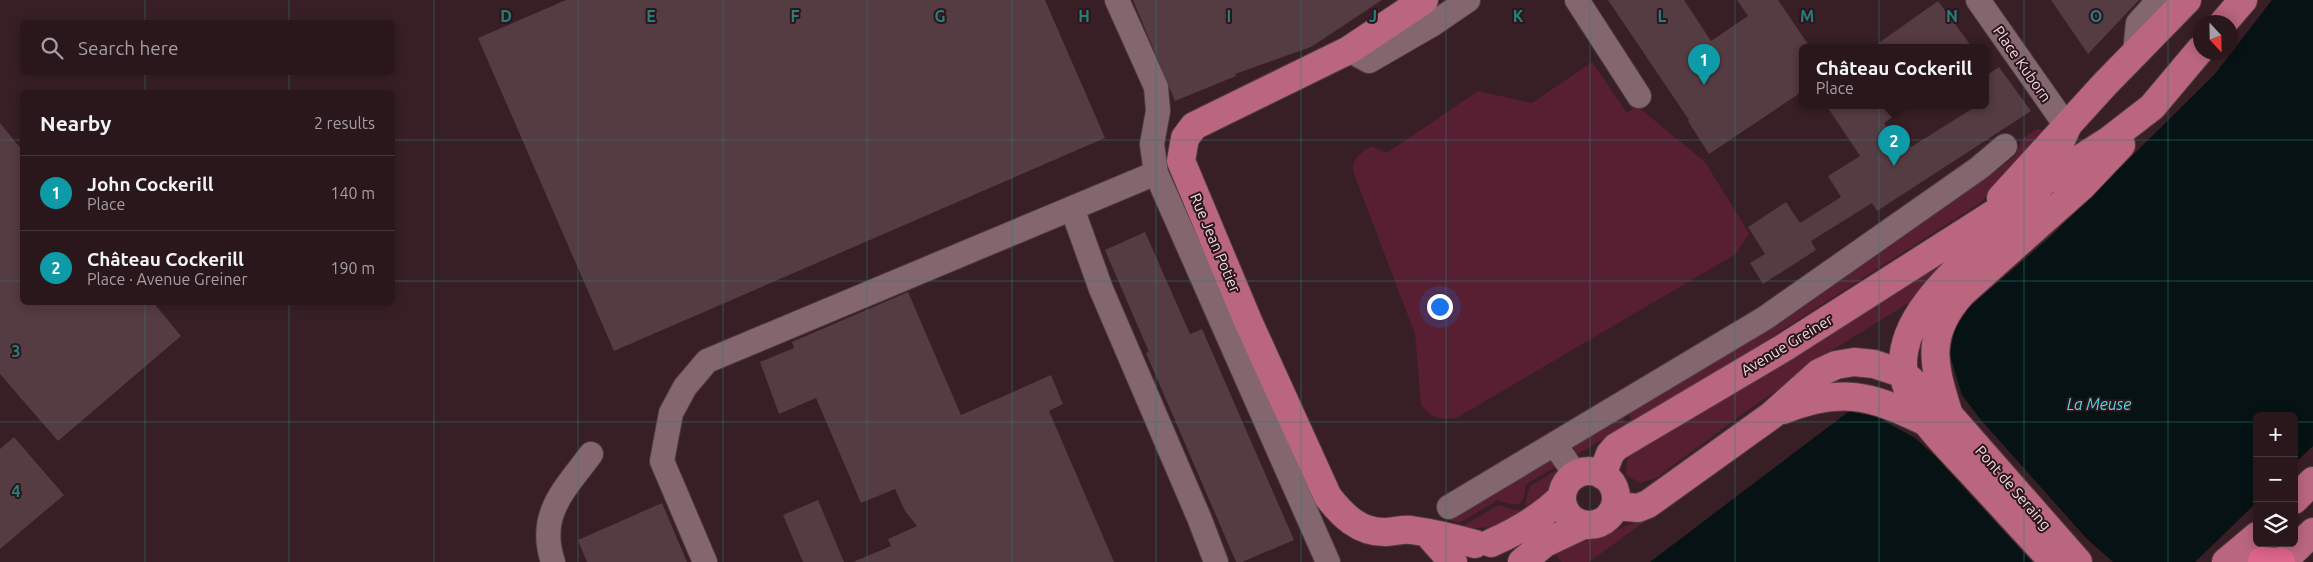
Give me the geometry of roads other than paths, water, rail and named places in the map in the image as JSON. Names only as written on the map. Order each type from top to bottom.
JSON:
[{"type":"main road","name":"Rue Jean Potier","points":[[1424,0],[1350,50],[1194,126],[1185,138],[1181,161],[1248,321],[1328,497],[1343,516],[1366,530],[1384,532],[1409,530],[1449,536],[1475,550]]},
{"type":"main road","points":[[1936,418],[1911,399],[1900,368],[1911,331],[1928,301],[2024,206],[2042,183],[2067,127],[2135,52],[2187,0]]},
{"type":"main road","points":[[2230,15],[2243,0]]},
{"type":"main road","points":[[1936,418],[1934,350],[1939,328],[1949,307],[1962,293],[2082,186],[2145,121],[2152,107],[2193,58]]},
{"type":"main road","name":"Avenue Greiner","points":[[1982,220],[1997,214],[2108,141],[2152,107]]},
{"type":"main road","name":"Avenue Greiner","points":[[1580,482],[1616,447],[1785,347],[1953,241],[1982,220],[2051,142],[2067,127]]},
{"type":"main road","points":[[1615,506],[1638,508],[1648,504],[1772,415],[1819,374],[1836,365],[1854,362],[1900,368]]},
{"type":"main road","points":[[1772,415],[1821,398],[1860,397],[1936,418]]},
{"type":"main road","name":"Pont de Seraing","points":[[1936,418],[2054,562]]},
{"type":"main road","name":"Pont de Seraing","points":[[1936,418],[2078,562]]},
{"type":"main road","points":[[2298,496],[2313,481]]},
{"type":"main road","points":[[1580,482],[1614,489],[1615,506],[1606,519],[1591,525],[1583,524],[1568,515],[1580,482]]},
{"type":"main road","points":[[1475,550],[1514,533],[1539,517],[1580,482]]},
{"type":"main road","points":[[2298,525],[2313,511]]},
{"type":"main road","points":[[1522,562],[1545,543],[1583,524]]},
{"type":"main road","points":[[2226,562],[2270,554],[2313,532]]},
{"type":"main road","points":[[1427,533],[1453,562]]},
{"type":"main road","points":[[1475,550],[1505,550],[1512,562]]},
{"type":"street","points":[[1117,0],[1156,87],[1158,111],[1152,144],[1156,173],[1328,562]]},
{"type":"street","points":[[1350,50],[1369,61],[1433,24],[1468,0]]},
{"type":"street","points":[[1577,0],[1639,96]]},
{"type":"street","name":"Place Kuborn","points":[[1978,0],[2067,127]]},
{"type":"street","points":[[2135,52],[2138,23],[2159,0]]},
{"type":"street","points":[[1449,507],[1765,318],[1979,168],[2005,146]]},
{"type":"street","points":[[705,562],[662,461],[670,413],[685,387],[707,361],[1156,173]]},
{"type":"street","points":[[1072,208],[1101,289],[1200,520],[1216,562]]},
{"type":"street","points":[[1555,445],[1580,482]]},
{"type":"street","points":[[553,562],[547,534],[552,511],[558,498],[591,454]]},
{"type":"water","name":"La Meuse","points":[[2272,0],[2313,0],[2313,446],[2298,460],[2298,412],[2253,412],[2253,506],[2195,562],[1650,562],[1848,412],[2049,238],[2214,75],[2226,60],[2238,60],[2238,44]]},
{"type":"place","name":"John Cockerill","points":[[1704,85]]},
{"type":"place","name":"Château Cockerill","points":[[1894,166]]}]
